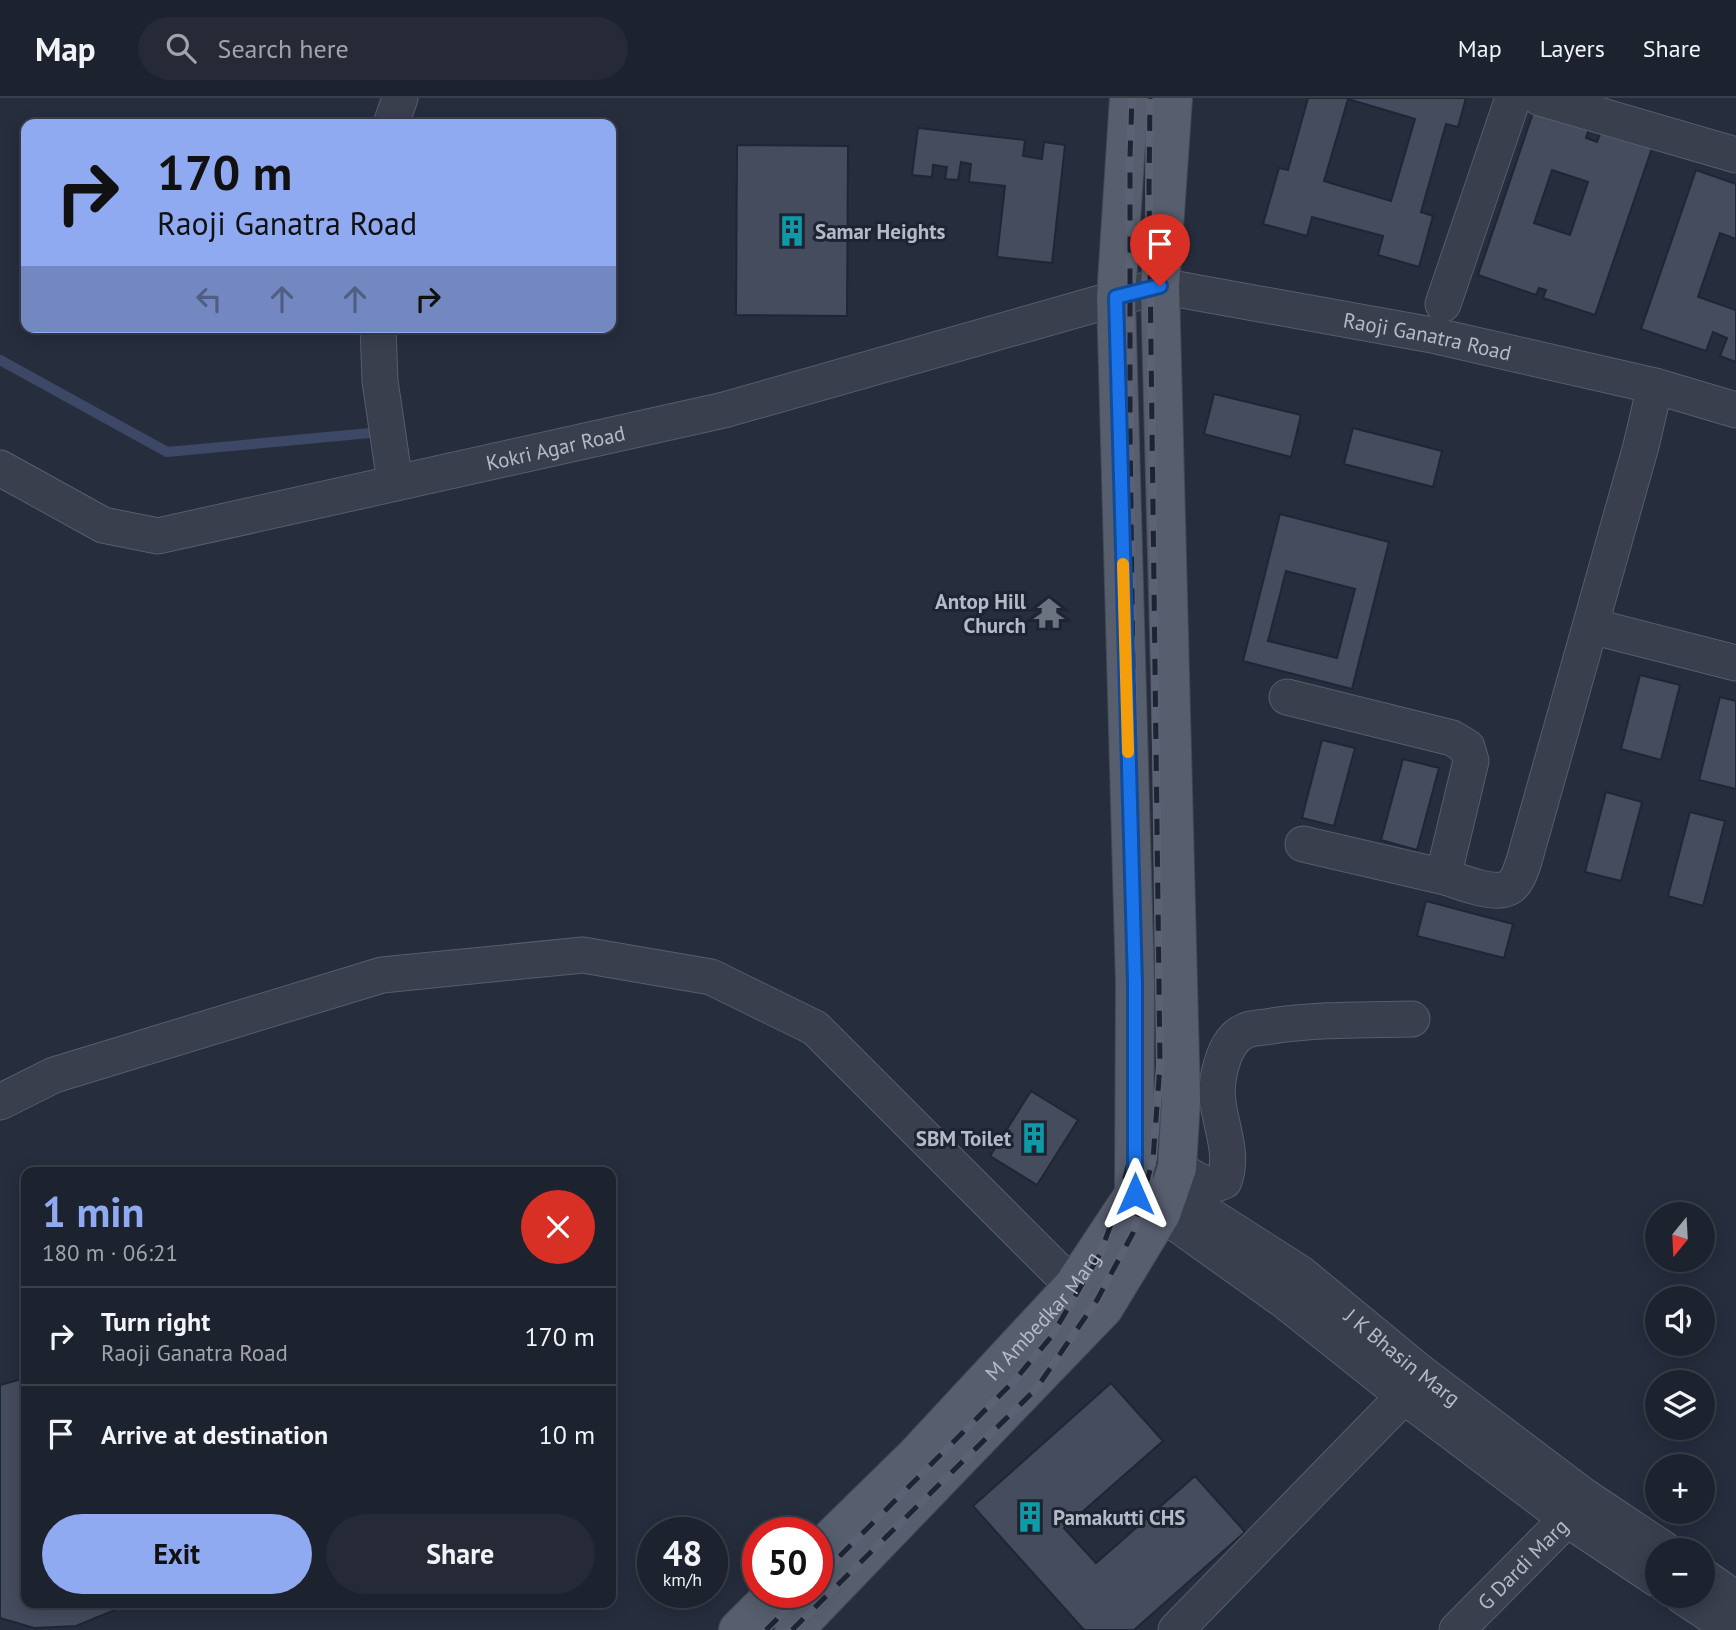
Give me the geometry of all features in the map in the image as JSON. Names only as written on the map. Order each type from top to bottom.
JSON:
[{"type":"main road","points":[[1129,98],[1116,297],[1135,983],[1155,1188]]},
{"type":"main road","points":[[794,1630],[1104,1308],[1155,1188],[1181,1100],[1160,286],[1173,98]]},
{"type":"main road","name":"M Ambedkar Marg","points":[[833,1536],[916,1455],[1073,1286],[1155,1188]]},
{"type":"main road","points":[[738,1630],[760,1608]]},
{"type":"street","points":[[393,119],[400,98]]},
{"type":"street","points":[[1443,304],[1513,98]]},
{"type":"street","points":[[1540,98],[1736,155]]},
{"type":"street","name":"Raoji Ganatra Road","points":[[1116,297],[1160,286],[1432,335],[1655,386],[1736,410]]},
{"type":"street","name":"Kokri Agar Road","points":[[0,468],[103,525],[158,536],[724,410],[1116,297]]},
{"type":"street","points":[[378,333],[380,381],[395,483]]},
{"type":"street","points":[[1303,844],[1499,892],[1508,889],[1518,880],[1642,446],[1655,386]]},
{"type":"street","points":[[1591,625],[1736,663]]},
{"type":"street","points":[[1287,697],[1452,738],[1467,747],[1471,761],[1445,869],[1449,878]]},
{"type":"street","points":[[0,1102],[54,1075],[382,975],[583,955],[711,976],[815,1028],[1073,1286]]},
{"type":"street","points":[[1155,1188],[1215,1186],[1224,1181],[1228,1171],[1226,1136],[1217,1100],[1222,1059],[1244,1031],[1292,1023],[1412,1018]]},
{"type":"street","name":"J K Bhasin Marg","points":[[1155,1188],[1300,1273],[1412,1384],[1576,1507],[1645,1568]]},
{"type":"street","points":[[1176,1630],[1412,1384]]},
{"type":"street","name":"J K Bhasin Marg","points":[[1576,1507],[1645,1540]]},
{"type":"street","name":"G Dardi Marg","points":[[1457,1630],[1576,1507]]},
{"type":"street","points":[[1715,1584],[1736,1599]]},
{"type":"street","points":[[1700,1608],[1733,1630]]},
{"type":"building","points":[[1308,98],[1466,98],[1458,127],[1446,124],[1421,212],[1433,216],[1419,267],[1378,255],[1383,236],[1312,217],[1307,236],[1263,224],[1279,168],[1288,170]],"holes":[[[1348,99],[1415,119],[1391,201],[1324,181]]]},
{"type":"building","points":[[1534,110],[1589,128],[1586,138],[1597,142],[1601,131],[1652,148],[1595,315],[1543,298],[1546,290],[1539,288],[1536,295],[1478,275]],"holes":[[[1552,170],[1588,182],[1570,235],[1534,223]]]},
{"type":"building","points":[[918,128],[1025,140],[1023,156],[1042,159],[1044,142],[1065,145],[1052,263],[997,257],[1005,186],[969,182],[971,164],[961,162],[958,180],[945,179],[947,167],[933,165],[932,177],[912,175]]},
{"type":"building","name":"Samar Heights","points":[[737,145],[848,146],[847,316],[736,315]]},
{"type":"building","points":[[1696,170],[1736,184],[1736,239],[1720,233],[1698,297],[1736,310],[1736,362],[1720,356],[1727,338],[1713,332],[1706,351],[1641,329]]},
{"type":"building","points":[[1214,394],[1301,415],[1291,457],[1204,434]]},
{"type":"building","points":[[1353,428],[1442,451],[1433,487],[1344,464]]},
{"type":"building","points":[[1280,514],[1389,542],[1352,689],[1243,661]],"holes":[[[1286,571],[1355,589],[1337,658],[1268,641]]]},
{"type":"building","points":[[1640,675],[1680,685],[1661,760],[1621,749]]},
{"type":"building","points":[[1720,697],[1736,701],[1736,789],[1699,780]]},
{"type":"building","points":[[1322,740],[1355,748],[1334,826],[1302,818]]},
{"type":"building","points":[[1403,759],[1439,768],[1417,850],[1381,840]]},
{"type":"building","points":[[1606,792],[1642,802],[1621,881],[1585,872]]},
{"type":"building","points":[[1690,812],[1725,821],[1703,906],[1668,896]]},
{"type":"building","points":[[1426,901],[1513,924],[1504,958],[1417,936]]},
{"type":"building","name":"SBM Toilet","points":[[1031,1091],[1078,1120],[1037,1185],[990,1156]]},
{"type":"building","points":[[21,1379],[21,1608],[117,1608],[76,1626],[34,1628],[0,1618],[0,1385]]},
{"type":"building","name":"Pamakutti CHS","points":[[1111,1383],[1163,1441],[1064,1528],[1096,1563],[1195,1476],[1245,1532],[1134,1630],[1084,1630],[973,1506]]},
{"type":"waterway","points":[[0,360],[167,452],[370,433]]},
{"type":"railway","points":[[833,1563],[1013,1382],[1051,1337],[1100,1254],[1117,1208],[1133,1147],[1138,1086],[1130,428],[1132,98]]},
{"type":"railway","points":[[792,1630],[1036,1389],[1097,1300],[1133,1233],[1153,1159],[1160,1065],[1150,98]]},
{"type":"railway","points":[[766,1630],[788,1608]]},
{"type":"slow traffic","points":[[1123,564],[1128,752]]},
{"type":"place","name":"Samar Heights","points":[[792,231]]},
{"type":"place","name":"Antop Hill Church","points":[[1049,613]]},
{"type":"place","name":"SBM Toilet","points":[[1034,1138]]},
{"type":"place","name":"Pamakutti CHS","points":[[1030,1517]]},
{"type":"route","points":[[1135,1194],[1135,983],[1116,297],[1160,286]]}]
